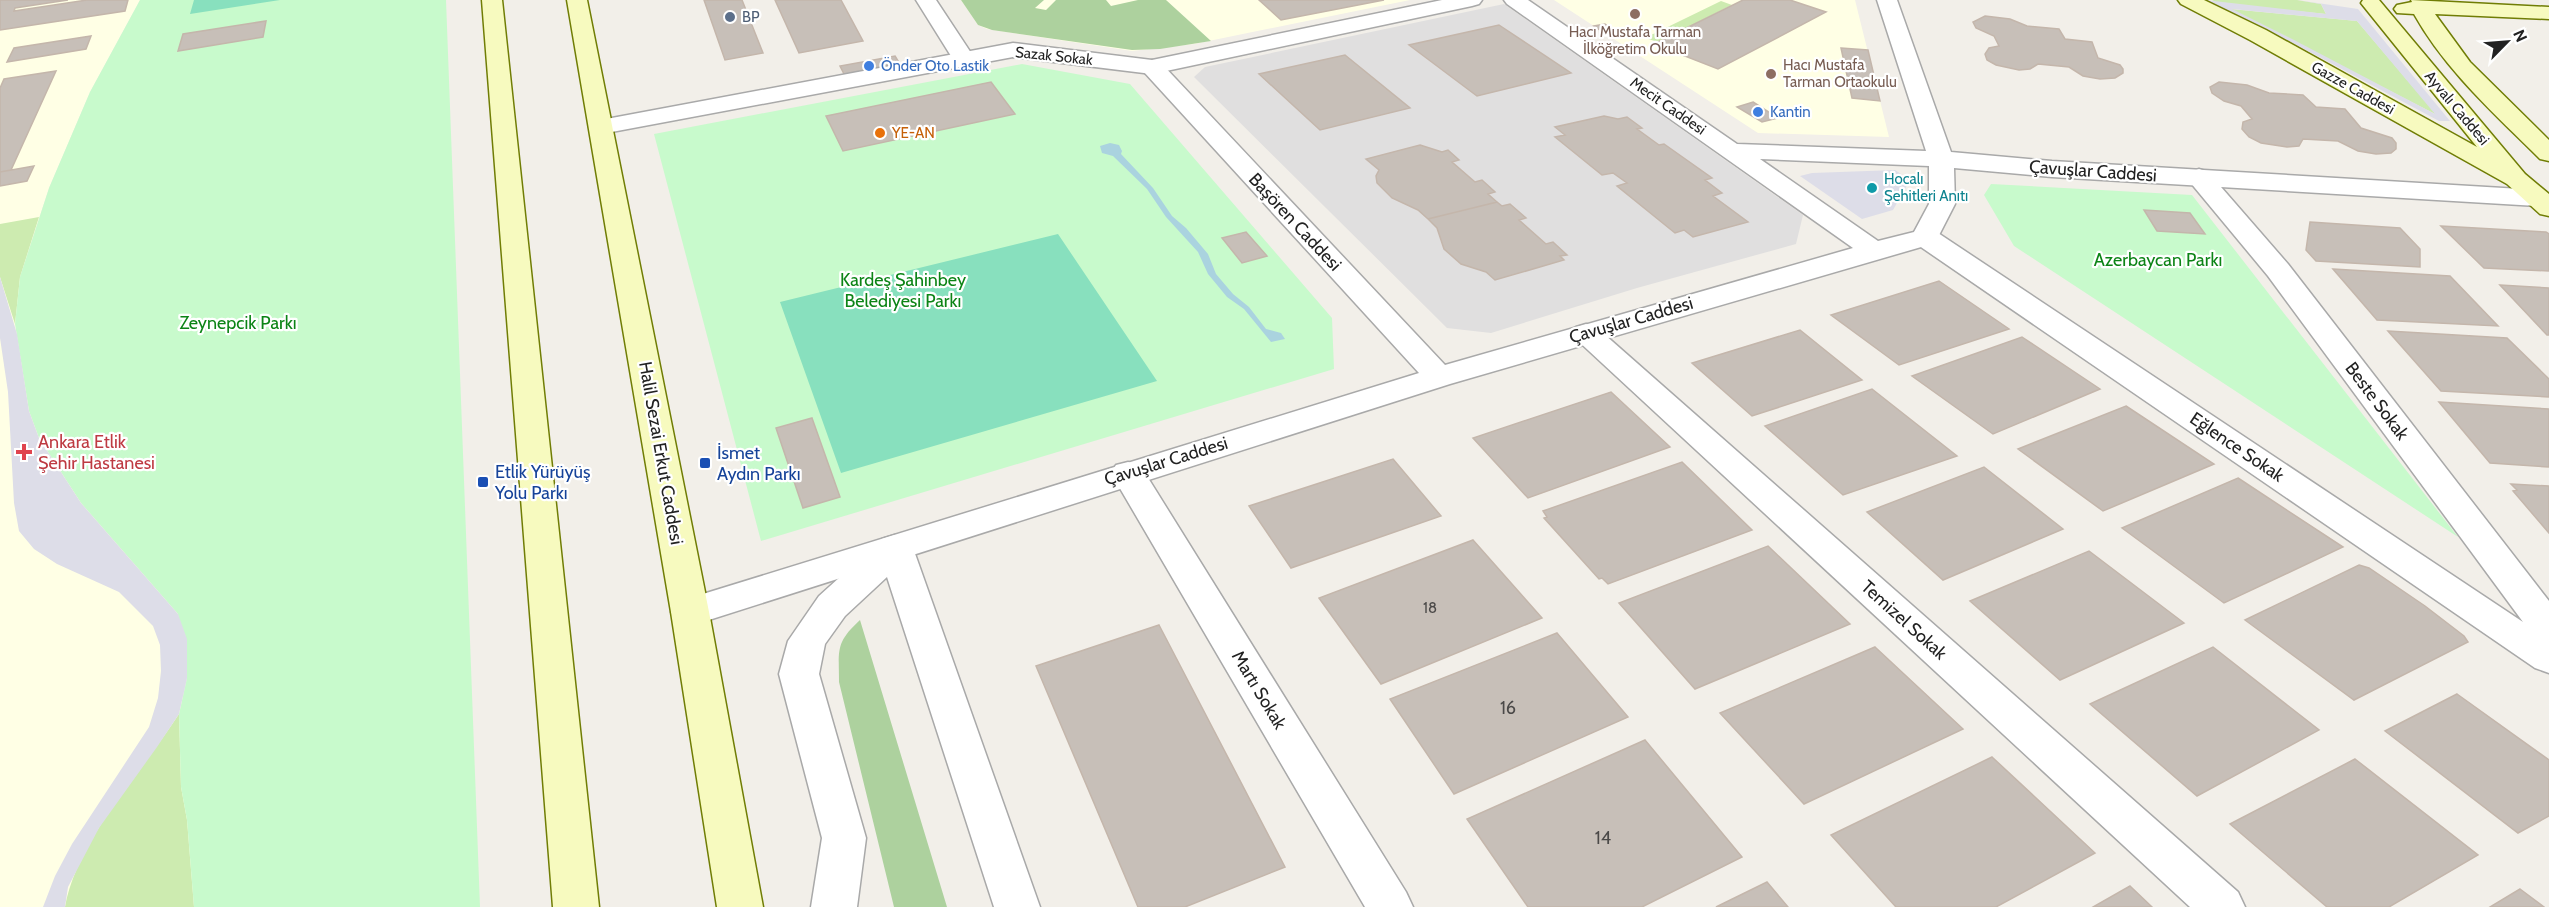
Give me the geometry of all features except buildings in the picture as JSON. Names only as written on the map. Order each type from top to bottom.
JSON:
[{"type":"main road","points":[[492,0],[576,907]]},
{"type":"main road","name":"Halil Sezai Erkut Caddesi","points":[[577,0],[690,612],[740,907]]},
{"type":"main road","name":"Gazze Caddesi","points":[[2188,0],[2258,35],[2534,195]]},
{"type":"main road","points":[[2535,0],[2549,1]]},
{"type":"main road","name":"Ayvalı Caddesi","points":[[2362,2],[2534,195]]},
{"type":"main road","name":"Ayvalı Caddesi","points":[[2362,2],[2406,10],[2421,3],[2429,23],[2461,62],[2549,154]]},
{"type":"main road","points":[[2421,3],[2549,13]]},
{"type":"street","points":[[926,0],[964,59]]},
{"type":"street","name":"Sazak Sokak","points":[[601,127],[1013,50],[1152,67],[1472,0]]},
{"type":"street","name":"Mecit Caddesi","points":[[1514,0],[1874,250]]},
{"type":"street","points":[[1887,0],[1941,159],[1942,204],[1925,237]]},
{"type":"street","name":"Başören Caddesi","points":[[1152,67],[1439,377]]},
{"type":"street","points":[[1733,151],[1941,159]]},
{"type":"street","name":"Çavuşlar Caddesi","points":[[1941,159],[2199,177],[2534,195]]},
{"type":"street","name":"Beste Sokak","points":[[2199,177],[2278,270],[2549,628]]},
{"type":"street","name":"Çavuşlar Caddesi","points":[[690,612],[1439,377],[1925,237]]},
{"type":"street","name":"Eğlence Sokak","points":[[1925,237],[2549,658]]},
{"type":"street","name":"Temizel Sokak","points":[[1586,333],[2222,907]]},
{"type":"street","name":"Martı Sokak","points":[[1128,473],[1390,907]]},
{"type":"street","points":[[834,907],[844,838],[799,674],[807,641],[832,606],[895,548],[1017,907]]},
{"type":"shaded area","name":"Ankara Etlik Şehir Hastanesi","points":[[0,0],[140,0],[90,92],[49,188],[20,277],[178,614],[194,907],[0,907]]},
{"type":"shaded area","points":[[961,0],[1410,0],[1194,44],[1132,51],[987,29],[978,25]]},
{"type":"shaded area","name":"Hacı Mustafa Tarman Ortaokulu","points":[[1554,0],[1855,0],[1889,137],[1758,133]]},
{"type":"shaded area","points":[[2205,0],[2326,14],[2321,4],[2297,0],[2358,9],[2450,121],[2439,121],[2293,43]],"holes":[[[2232,9],[2357,21],[2435,114]]]},
{"type":"shaded area","points":[[1504,4],[1803,215],[1796,244],[1637,288],[1491,333],[1447,328],[1194,77],[1205,67]]},
{"type":"shaded area","points":[[1895,170],[1910,180],[1893,210],[1862,219],[1800,176],[1812,173]]},
{"type":"shaded area","points":[[0,277],[17,334],[29,411],[39,438],[81,503],[178,614],[187,639],[187,678],[179,714],[99,828],[68,887],[65,907],[43,907],[55,876],[72,844],[149,727],[158,698],[161,671],[160,645],[153,626],[119,592],[57,564],[34,549],[19,531],[14,503],[8,392],[0,338]]},
{"type":"green space","name":"Zeynepcik Parkı","points":[[140,0],[446,0],[480,907],[194,907],[187,820],[181,787],[179,714],[187,678],[178,614],[81,503],[39,438],[29,411],[15,324],[20,277],[49,188],[90,92]]},
{"type":"green space","points":[[194,0],[280,0],[190,14]]},
{"type":"green space","points":[[961,0],[1044,0],[1035,8],[1046,10],[1056,0],[1106,0],[1111,6],[1138,0],[1166,0],[1211,41],[1160,49],[1132,50],[992,30],[978,25]]},
{"type":"green space","points":[[2212,0],[2297,0],[2321,4],[2326,14],[2218,3]]},
{"type":"green space","points":[[1721,1],[1732,5],[1658,42],[1645,38]]},
{"type":"green space","points":[[2230,9],[2357,21],[2437,115]]},
{"type":"green space","name":"Kardeş Şahinbey Belediyesi Parkı","points":[[1022,64],[1130,84],[1332,318],[1334,369],[761,541],[654,134]]},
{"type":"green space","name":"Azerbaycan Parkı","points":[[1991,184],[2192,195],[2458,537],[2014,246],[1984,195]]},
{"type":"green space","points":[[39,217],[20,277],[15,324],[0,277],[0,224]]},
{"type":"green space","points":[[1058,234],[1157,381],[841,473],[780,302]]},
{"type":"green space","points":[[860,620],[947,907],[894,907],[839,682],[842,641]]},
{"type":"green space","points":[[179,714],[181,787],[187,820],[194,907],[65,907],[72,882],[97,832]]},
{"type":"water","points":[[1110,143],[1119,145],[1121,154],[1153,188],[1172,216],[1186,228],[1208,254],[1216,274],[1233,294],[1249,307],[1266,329],[1281,333],[1285,339],[1271,342],[1244,309],[1227,297],[1208,274],[1198,252],[1166,217],[1147,189],[1113,156],[1102,153],[1100,146]]},
{"type":"place","name":"Hacı Mustafa Tarman İlköğretim Okulu","points":[[1635,14]]},
{"type":"place","name":"BP","points":[[730,17]]},
{"type":"place","name":"Önder Oto Lastik","points":[[869,66]]},
{"type":"place","name":"Hacı Mustafa Tarman Ortaokulu","points":[[1771,74]]},
{"type":"place","name":"Kantin","points":[[1758,112]]},
{"type":"place","name":"YE-AN","points":[[880,133]]},
{"type":"place","name":"Hocalı Şehitleri Anıtı","points":[[1872,188]]},
{"type":"place","name":"Ankara Etlik Şehir Hastanesi","points":[[24,452]]},
{"type":"place","name":"İsmet Aydın Parkı","points":[[705,463]]},
{"type":"place","name":"Etlik Yürüyüş Yolu Parkı","points":[[483,482]]}]
